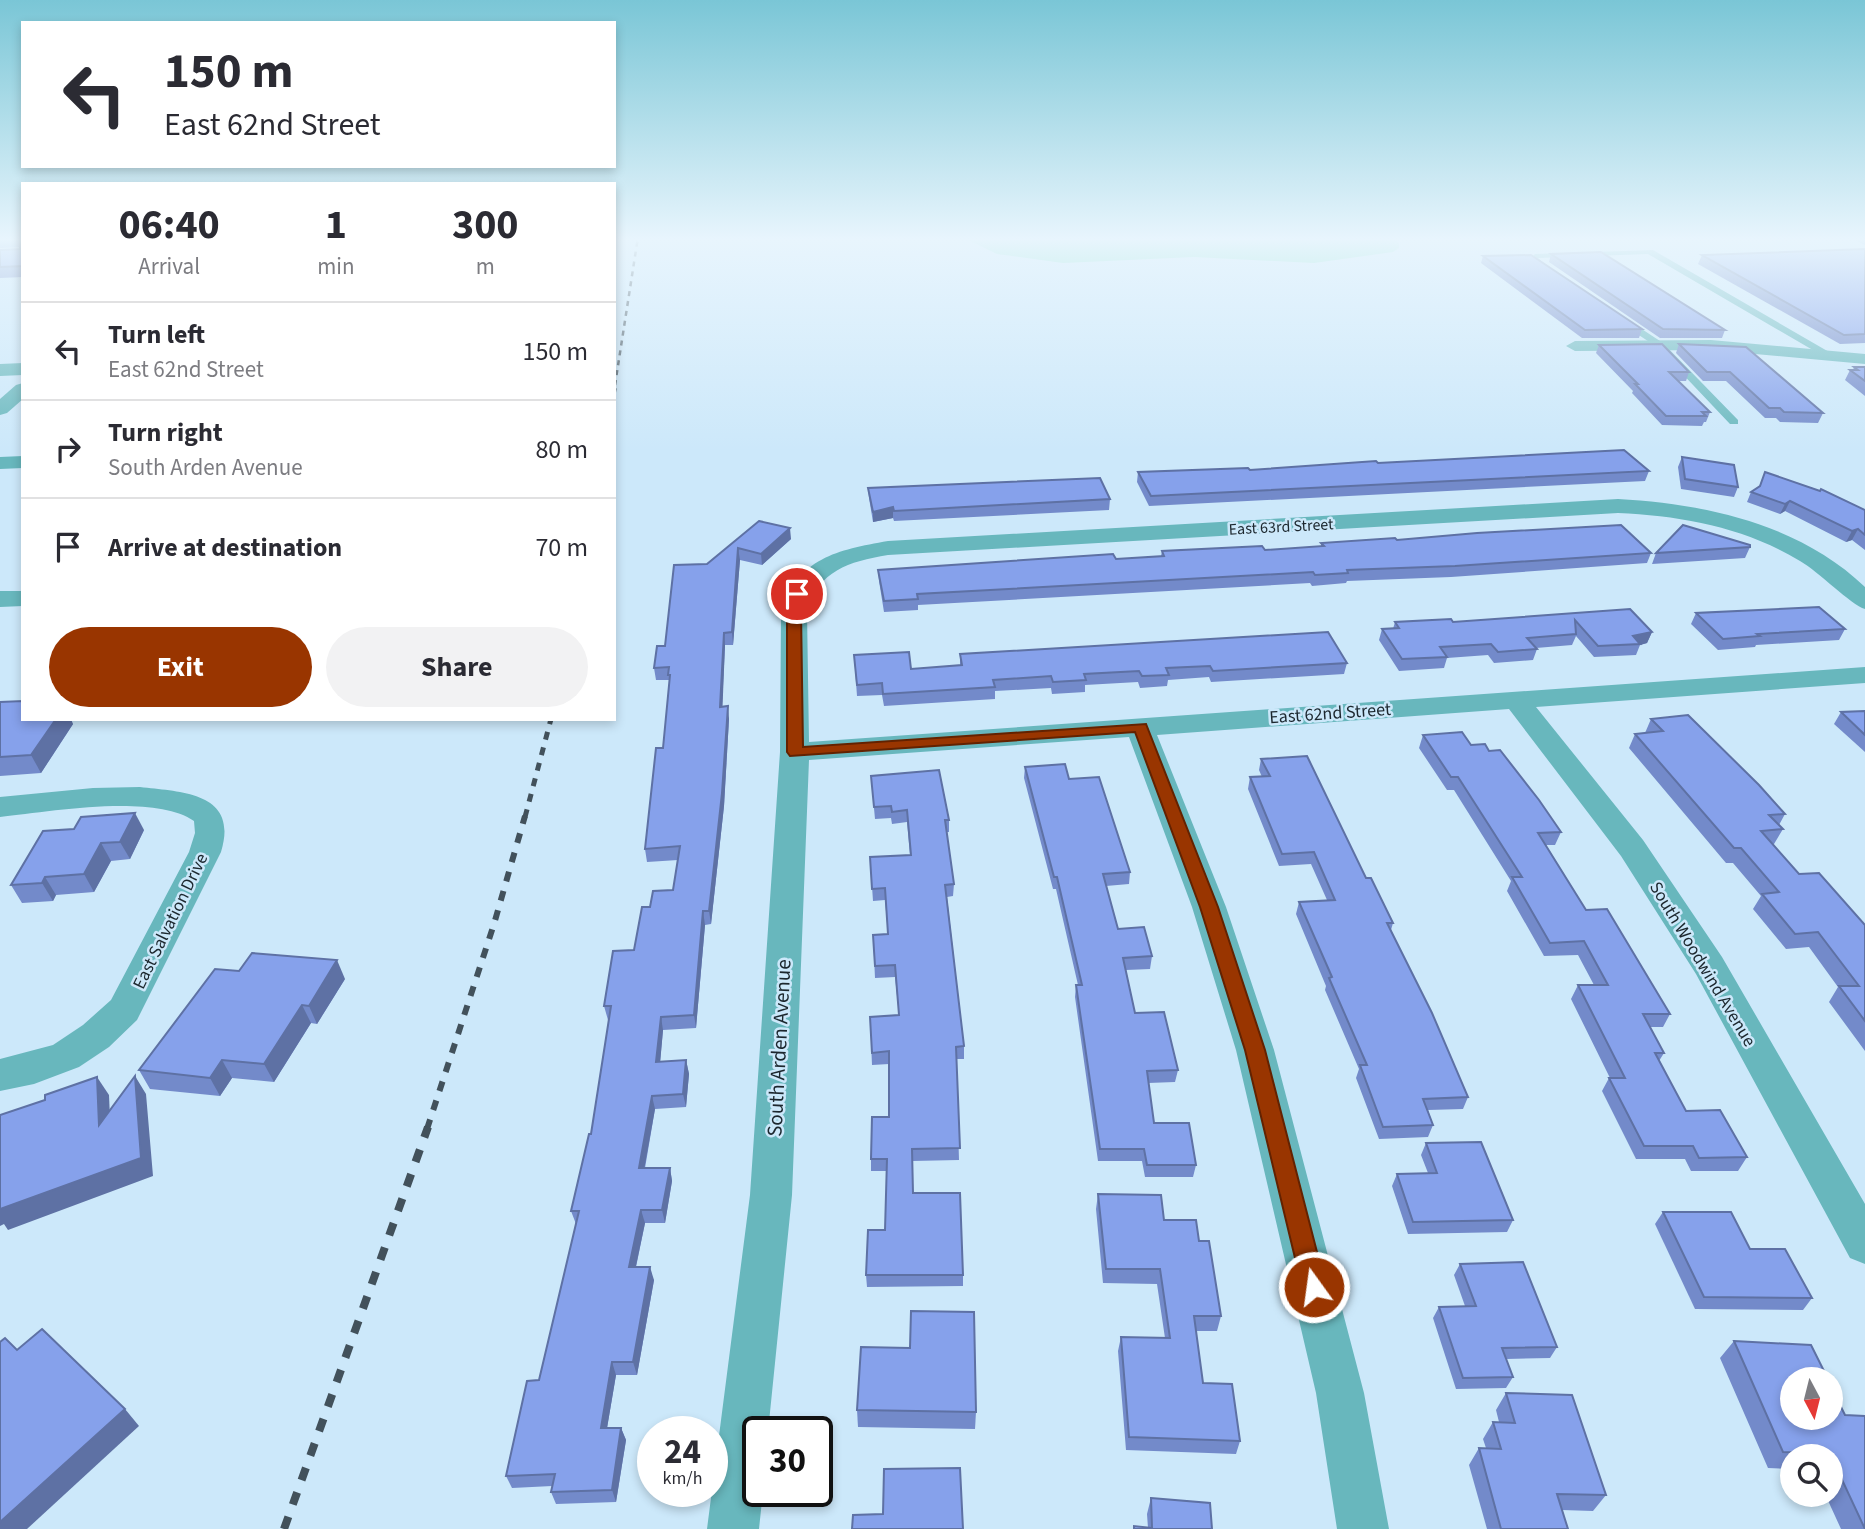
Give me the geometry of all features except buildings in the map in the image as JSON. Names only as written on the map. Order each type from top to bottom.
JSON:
[{"type":"street","points":[[1575,346],[1735,347],[1865,359]]},
{"type":"street","points":[[0,370],[21,369]]},
{"type":"street","points":[[0,409],[21,391]]},
{"type":"street","points":[[0,463],[21,462]]},
{"type":"street","name":"East 63rd Street","points":[[815,573],[832,562],[858,553],[888,548],[1618,506],[1678,510],[1749,528],[1833,572],[1865,601]]},
{"type":"street","name":"South Arden Avenue","points":[[733,1529],[771,1195],[795,752],[794,611],[797,594],[815,573]]},
{"type":"street","points":[[0,599],[21,598]]},
{"type":"street","name":"East 62nd Street","points":[[795,752],[1865,675]]},
{"type":"street","name":"South Woodwind Avenue","points":[[1516,700],[1632,848],[1709,966],[1865,1244]]},
{"type":"street","points":[[1140,727],[1209,907],[1255,1050],[1340,1393],[1363,1529]]},
{"type":"street","name":"East Salvation Drive","points":[[0,807],[125,798],[158,799],[188,804],[209,817],[211,833],[193,876],[124,1010],[96,1036],[65,1056],[34,1068],[0,1075]]},
{"type":"lane","points":[[1747,308],[1833,358]]},
{"type":"lane","points":[[1614,314],[1660,345],[1734,422]]},
{"type":"railway","points":[[616,379],[627,308]]},
{"type":"railway","points":[[525,817],[550,721]]},
{"type":"railway","points":[[427,1129],[494,924],[525,816]]},
{"type":"railway","points":[[284,1529],[428,1127]]},
{"type":"route","points":[[797,594],[794,611],[795,752],[1140,727],[1209,907],[1255,1050],[1314,1287]]}]
